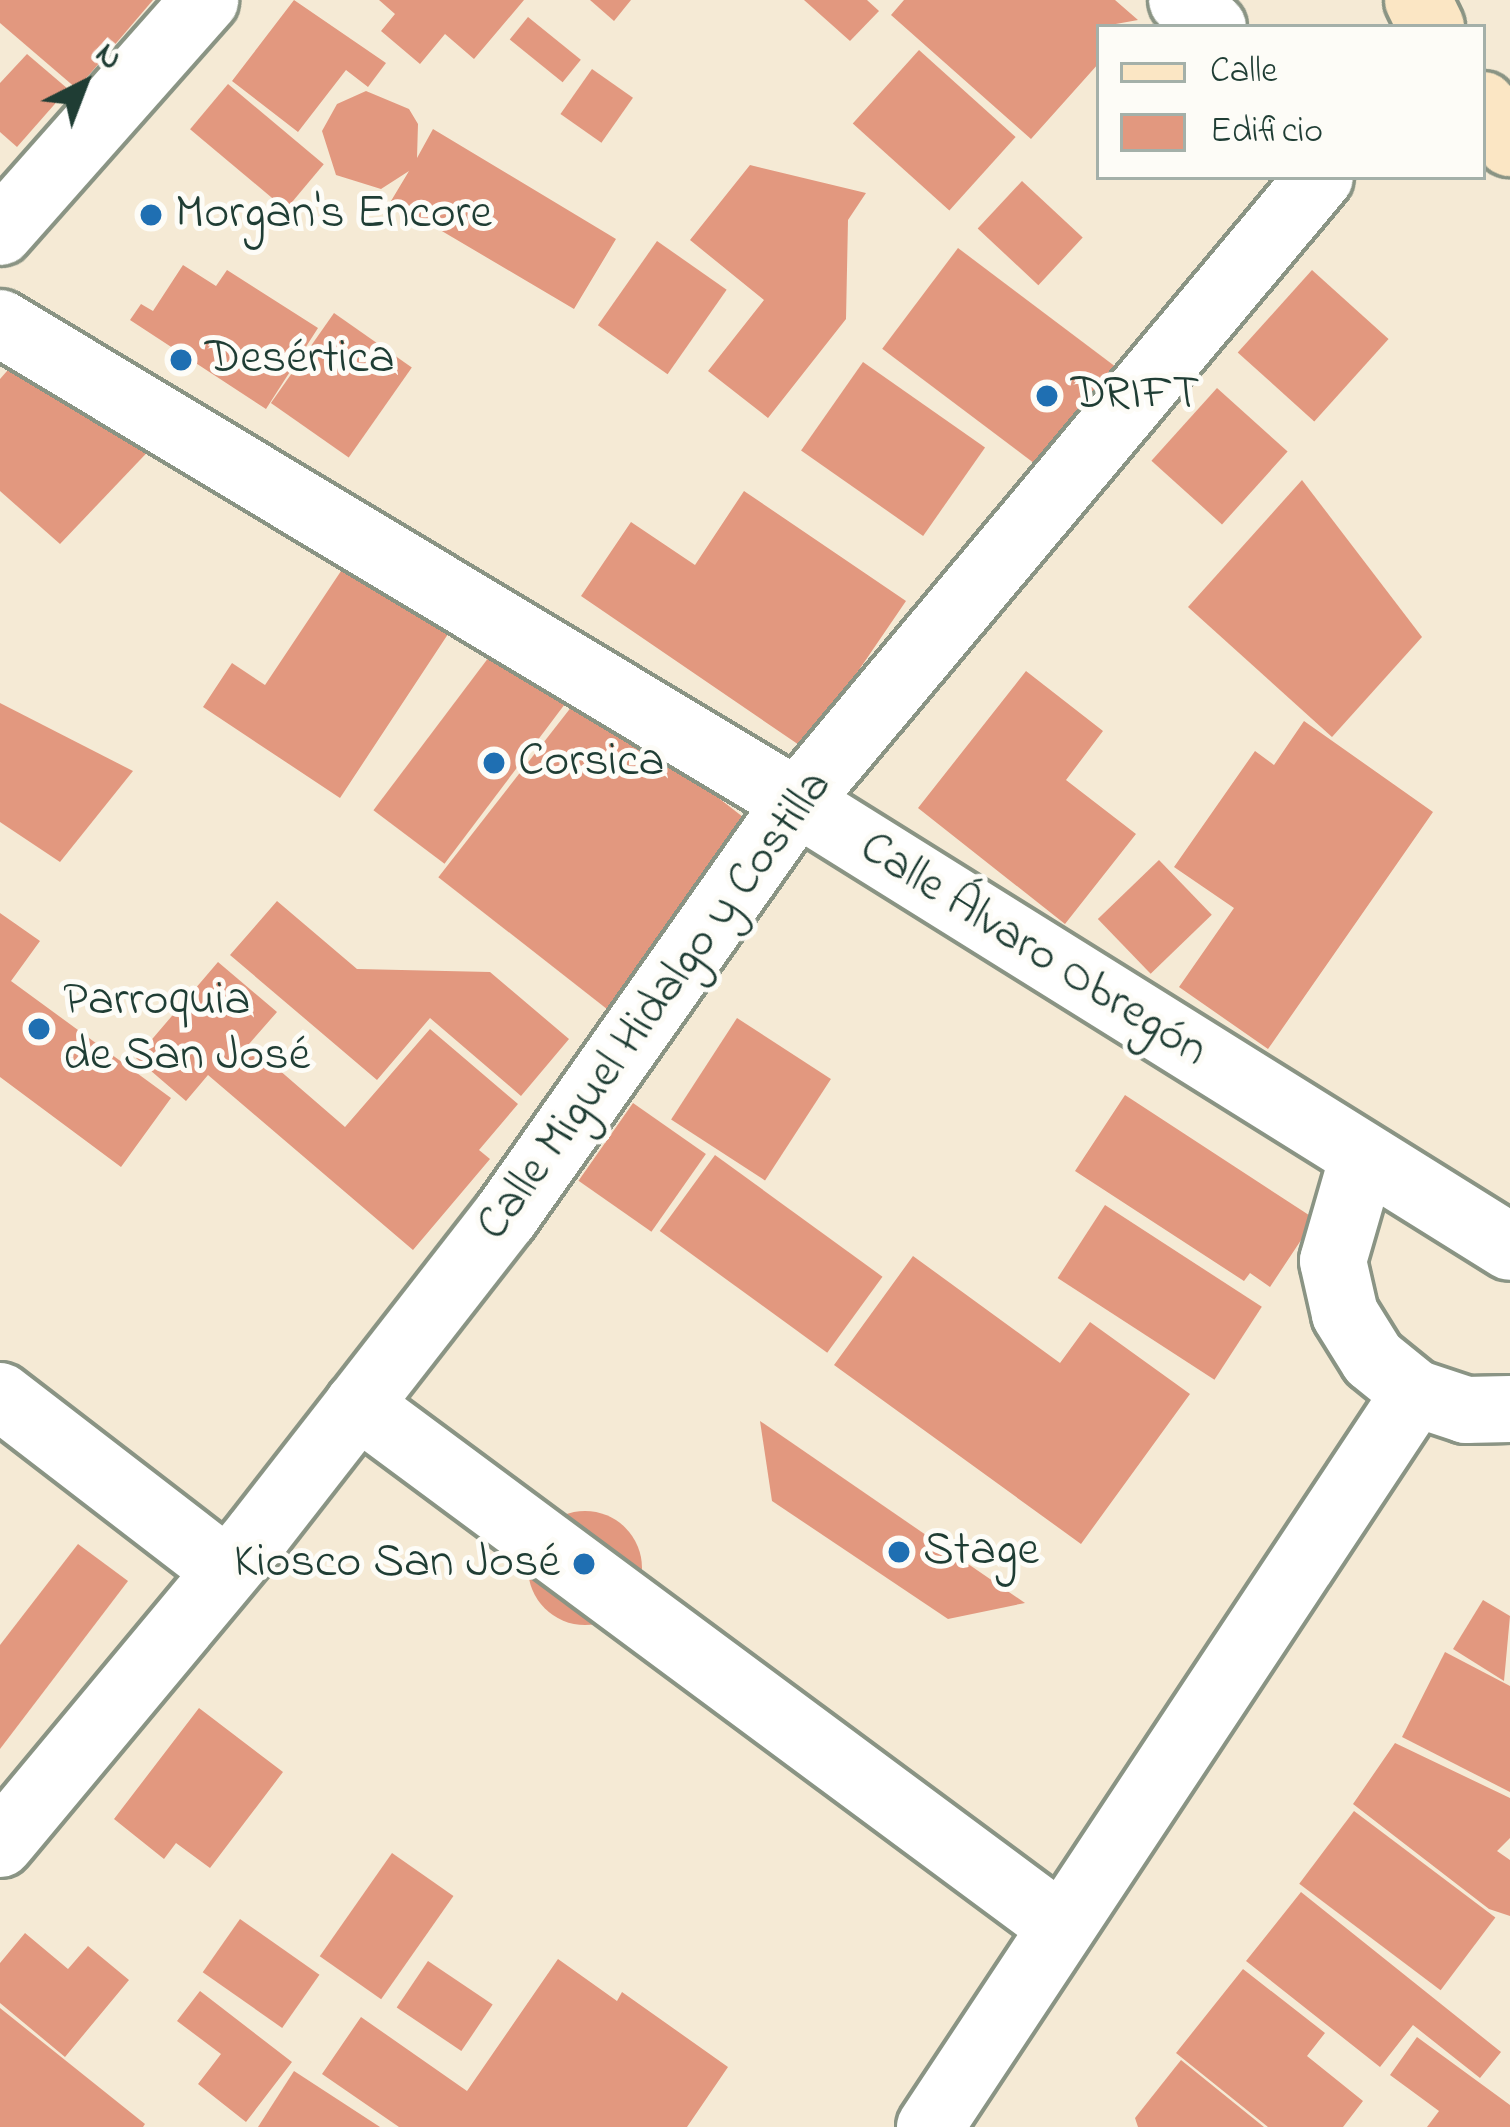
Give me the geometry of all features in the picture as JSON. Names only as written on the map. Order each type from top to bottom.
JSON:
[{"type":"main road","points":[[1486,109],[1510,143]]},
{"type":"street","points":[[0,232],[205,0]]},
{"type":"street","points":[[1182,0],[1210,24]]},
{"type":"street","name":"Calle Miguel Hidalgo y Costilla","points":[[0,1844],[358,1406],[505,1217],[797,802],[1317,180]]},
{"type":"street","name":"Calle Álvaro Obregón","points":[[0,323],[797,802],[1510,1247]]},
{"type":"street","points":[[1363,1157],[1333,1262],[1345,1314],[1373,1360],[1415,1393],[1466,1410],[1510,1409]]},
{"type":"street","points":[[930,2127],[1415,1393]]},
{"type":"street","points":[[0,1396],[225,1569]]},
{"type":"street","points":[[358,1406],[1062,1927]]},
{"type":"building","points":[[0,0],[153,0],[77,89],[0,23]]},
{"type":"building","points":[[294,0],[386,63],[368,87],[346,70],[298,132],[232,81]]},
{"type":"building","points":[[379,0],[524,0],[474,59],[445,34],[420,64],[381,31],[395,14]]},
{"type":"building","points":[[590,0],[631,0],[614,21]]},
{"type":"building","points":[[804,0],[867,0],[879,11],[850,41]]},
{"type":"building","points":[[904,0],[1115,0],[1138,20],[1096,24],[1096,66],[1031,139],[891,15]]},
{"type":"building","points":[[528,17],[581,60],[563,82],[510,40]]},
{"type":"building","points":[[919,50],[1016,137],[949,211],[853,124]]},
{"type":"building","points":[[27,54],[68,89],[17,147],[0,132],[0,83]]},
{"type":"building","points":[[592,69],[633,98],[601,143],[560,114]]},
{"type":"building","points":[[228,84],[324,164],[286,210],[190,129]]},
{"type":"building","points":[[366,91],[409,109],[418,124],[417,158],[433,129],[616,239],[574,309],[391,201],[409,171],[381,189],[336,175],[322,131],[337,104]]},
{"type":"building","points":[[750,165],[866,193],[848,220],[846,319],[768,418],[708,371],[764,300],[690,240]]},
{"type":"building","points":[[1022,181],[1083,238],[1038,285],[978,229]]},
{"type":"building","points":[[657,241],[727,290],[668,374],[598,325]]},
{"type":"building","points":[[958,248],[1117,368],[1041,468],[882,349]]},
{"type":"building","points":[[183,265],[216,286],[227,270],[318,328],[266,409],[130,320],[141,304],[153,311]]},
{"type":"building","points":[[1312,270],[1389,339],[1314,421],[1238,352]]},
{"type":"building","points":[[334,313],[412,367],[349,458],[271,403]]},
{"type":"building","points":[[21,355],[159,440],[60,544],[0,491],[0,379]]},
{"type":"building","points":[[863,362],[985,447],[923,536],[801,450]]},
{"type":"building","points":[[1217,388],[1288,452],[1222,524],[1151,461]]},
{"type":"building","points":[[1302,480],[1422,637],[1332,737],[1188,607]]},
{"type":"building","points":[[744,491],[906,601],[805,749],[581,596],[631,522],[695,565]]},
{"type":"building","points":[[351,556],[454,625],[340,798],[203,707],[232,663],[265,685]]},
{"type":"building","points":[[501,641],[572,695],[444,864],[373,810]]},
{"type":"building","points":[[1026,671],[1103,731],[1066,780],[1136,834],[1065,924],[918,808]]},
{"type":"building","points":[[583,692],[755,826],[610,1011],[438,877]]},
{"type":"building","points":[[0,703],[133,771],[60,862],[0,822]]},
{"type":"building","points":[[1304,721],[1433,812],[1268,1049],[1179,987],[1234,908],[1174,867],[1255,751],[1274,765]]},
{"type":"building","points":[[1159,860],[1212,915],[1151,974],[1098,919]]},
{"type":"building","points":[[277,901],[357,969],[490,972],[569,1039],[521,1096],[430,1018],[377,1080],[230,955]]},
{"type":"building","name":"Parroquia de San José","points":[[0,913],[40,941],[11,981],[171,1098],[121,1167],[0,1077]]},
{"type":"building","points":[[218,962],[277,1012],[249,1044],[345,1127],[430,1029],[518,1104],[479,1150],[490,1159],[413,1250],[208,1075],[186,1101],[136,1058]]},
{"type":"building","points":[[737,1018],[831,1079],[765,1180],[671,1119]]},
{"type":"building","points":[[1125,1095],[1315,1219],[1270,1287],[1250,1273],[1244,1281],[1075,1171]]},
{"type":"building","points":[[633,1103],[706,1154],[651,1232],[579,1181]]},
{"type":"building","points":[[715,1155],[882,1277],[827,1353],[660,1231]]},
{"type":"building","points":[[1105,1205],[1262,1307],[1214,1380],[1058,1278]]},
{"type":"building","points":[[913,1256],[1060,1363],[1090,1322],[1190,1394],[1081,1544],[834,1365]]},
{"type":"building","name":"Stage","points":[[760,1421],[1025,1603],[948,1619],[772,1501]]},
{"type":"building","name":"Kiosco San José","points":[[585,1511],[607,1515],[626,1527],[638,1546],[642,1568],[638,1590],[626,1609],[607,1621],[585,1625],[563,1621],[544,1609],[532,1590],[528,1568],[532,1546],[544,1527],[563,1515]]},
{"type":"building","points":[[78,1544],[128,1581],[0,1749],[0,1645]]},
{"type":"building","points":[[1483,1600],[1510,1616],[1504,1681],[1453,1649]]},
{"type":"building","points":[[1445,1652],[1510,1686],[1510,1792],[1402,1737]]},
{"type":"building","points":[[199,1708],[283,1772],[210,1868],[176,1843],[164,1859],[114,1819]]},
{"type":"building","points":[[1395,1743],[1510,1798],[1510,1838],[1497,1851],[1510,1860],[1510,1916],[1489,1909],[1353,1804]]},
{"type":"building","points":[[1354,1811],[1495,1918],[1441,1990],[1299,1884]]},
{"type":"building","points":[[392,1853],[453,1896],[381,1999],[320,1956]]},
{"type":"building","points":[[1301,1892],[1501,2052],[1480,2078],[1413,2025],[1380,2067],[1246,1961]]},
{"type":"building","points":[[240,1919],[319,1975],[282,2028],[203,1972]]},
{"type":"building","points":[[25,1933],[68,1969],[88,1946],[129,1980],[65,2057],[0,2003],[0,1963]]},
{"type":"building","points":[[558,1959],[617,2001],[622,1992],[728,2067],[687,2127],[399,2127],[322,2074],[361,2017],[467,2091]]},
{"type":"building","points":[[428,1961],[493,2005],[461,2051],[397,2007]]},
{"type":"building","points":[[1243,1969],[1325,2033],[1307,2056],[1363,2101],[1343,2127],[1268,2127],[1176,2053]]},
{"type":"building","points":[[200,1991],[292,2062],[246,2122],[198,2084],[221,2054],[177,2021]]},
{"type":"building","points":[[0,2008],[145,2124],[143,2127],[0,2127]]},
{"type":"building","points":[[1417,2037],[1510,2105],[1510,2127],[1427,2127],[1439,2111],[1390,2075]]},
{"type":"building","points":[[1181,2060],[1264,2127],[1138,2127],[1135,2118]]},
{"type":"building","points":[[294,2071],[380,2127],[258,2127]]},
{"type":"place","name":"Morgan's Encore","points":[[151,215]]},
{"type":"place","name":"Desértica","points":[[181,360]]},
{"type":"place","name":"DRIFT","points":[[1047,396]]},
{"type":"place","name":"Corsica","points":[[494,763]]},
{"type":"place","name":"Parroquia de San José","points":[[39,1029]]},
{"type":"place","name":"Stage","points":[[899,1552]]},
{"type":"place","name":"Kiosco San José","points":[[584,1564]]}]
